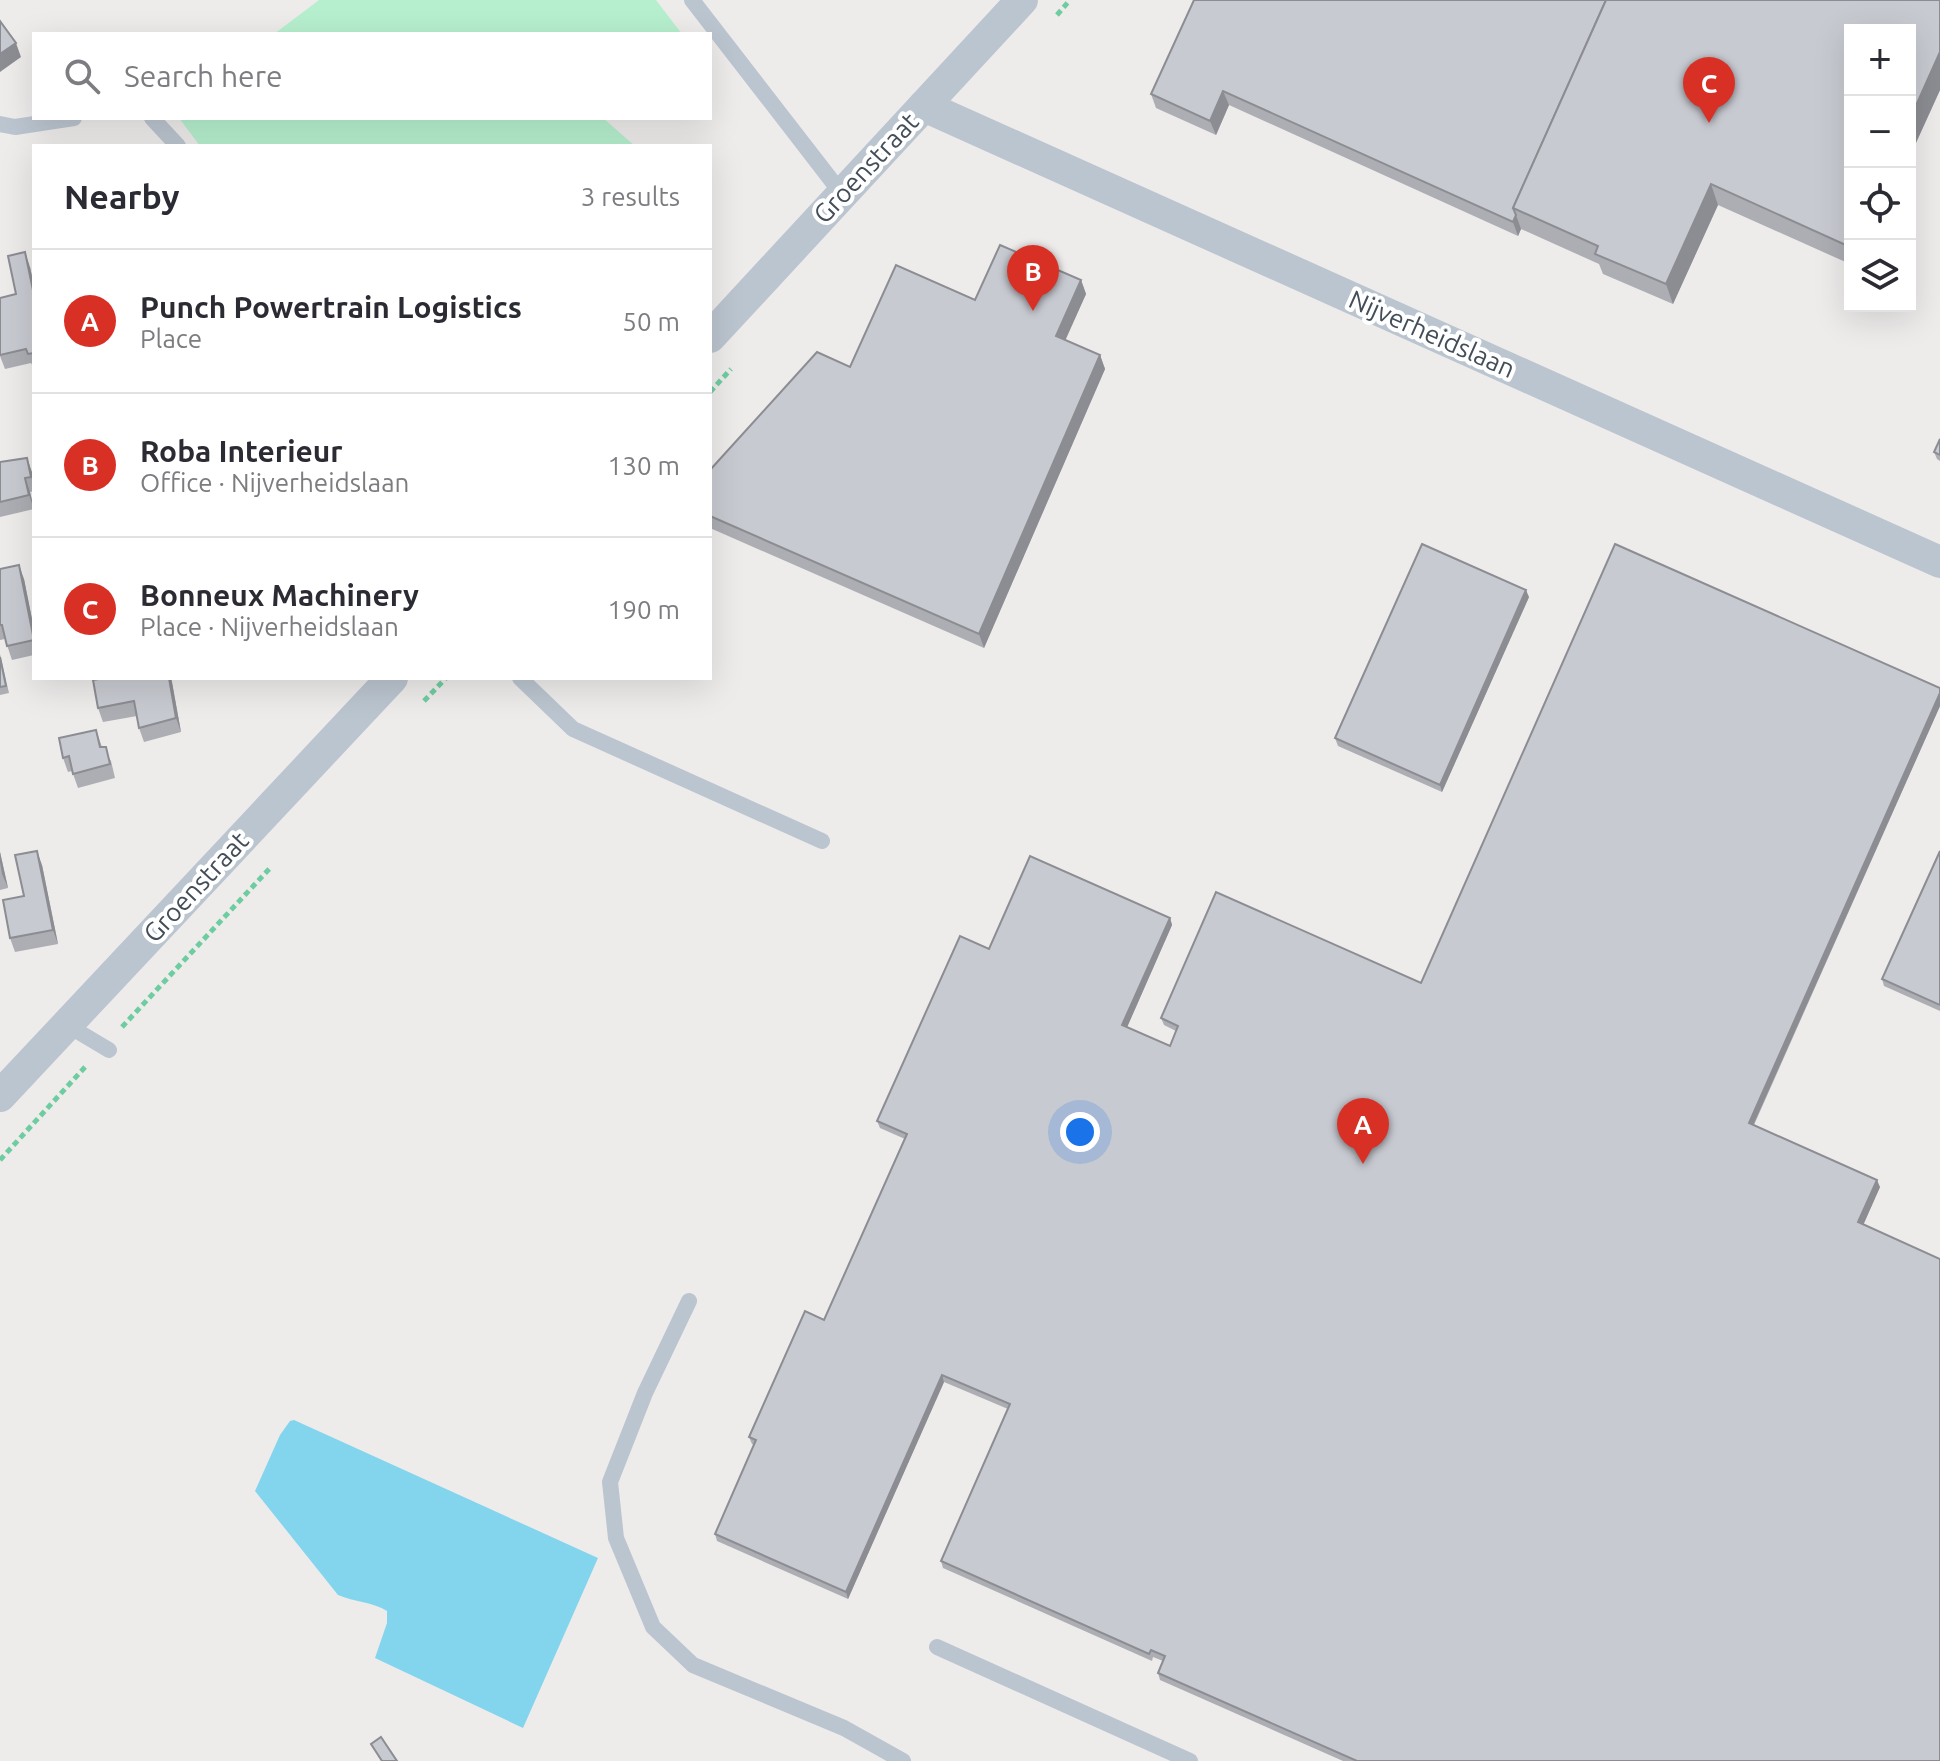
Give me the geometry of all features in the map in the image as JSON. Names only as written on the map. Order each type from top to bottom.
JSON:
[{"type":"street","name":"Groenstraat","points":[[712,335],[1022,0]]},
{"type":"street","name":"Nijverheidslaan","points":[[924,106],[1940,562]]},
{"type":"street","name":"Groenstraat","points":[[0,1096],[390,680]]},
{"type":"lane","points":[[692,0],[842,194]]},
{"type":"lane","points":[[0,124],[15,127],[61,120]]},
{"type":"lane","points":[[154,120],[176,144]]},
{"type":"lane","points":[[522,680],[573,729],[822,841]]},
{"type":"lane","points":[[67,1025],[106,1048]]},
{"type":"lane","points":[[689,1301],[645,1393],[610,1482],[616,1538],[653,1627],[693,1665],[844,1728],[903,1761]]},
{"type":"lane","points":[[937,1647],[1190,1761]]},
{"type":"path","points":[[414,713],[444,680]]},
{"type":"path","points":[[0,1160],[275,862]]},
{"type":"green space","points":[[319,0],[656,0],[680,32],[277,32]]},
{"type":"green space","points":[[180,120],[605,120],[633,144],[198,144]]},
{"type":"water","points":[[294,1420],[598,1558],[523,1728],[375,1658],[387,1623],[387,1611],[338,1595],[255,1491],[280,1435]]},
{"type":"building","points":[[1194,0],[1606,0],[1513,208],[1516,215],[1513,222],[1223,91],[1210,121],[1151,94]]},
{"type":"building","points":[[1606,0],[1940,0],[1940,52],[1916,106],[1916,24],[1844,24],[1844,244],[1711,184],[1666,284],[1595,254],[1598,246],[1513,208]]},
{"type":"building","points":[[0,21],[16,43],[0,54]]},
{"type":"building","points":[[1000,245],[1081,280],[1056,336],[1100,355],[979,634],[712,517],[712,468],[817,352],[850,367],[896,265],[975,300]]},
{"type":"building","points":[[25,252],[32,285],[32,353],[28,354],[26,349],[0,355],[0,298],[16,294],[8,256]]},
{"type":"building","points":[[1940,439],[1940,455],[1934,452]]},
{"type":"building","points":[[27,458],[31,477],[25,478],[29,495],[0,502],[0,462]]},
{"type":"building","points":[[1422,544],[1526,590],[1440,785],[1335,738]]},
{"type":"building","points":[[1615,544],[1940,688],[1749,1123],[1877,1180],[1858,1222],[1940,1259],[1940,1761],[1357,1761],[1158,1673],[1165,1656],[1151,1650],[1149,1654],[941,1561],[1010,1404],[942,1375],[846,1592],[715,1534],[756,1440],[749,1437],[805,1311],[824,1320],[907,1134],[877,1121],[960,936],[989,949],[1030,856],[1170,918],[1122,1025],[1170,1046],[1178,1026],[1161,1018],[1216,892],[1421,983]]},
{"type":"building","points":[[19,565],[32,640],[7,646],[0,625],[0,569]]},
{"type":"building","points":[[0,657],[6,686],[0,687]]},
{"type":"building","points":[[93,680],[169,680],[176,718],[139,728],[134,701],[98,708]]},
{"type":"building","points":[[96,730],[100,747],[106,747],[110,764],[73,774],[69,756],[63,758],[59,738]]},
{"type":"building","points":[[37,851],[53,930],[10,938],[3,900],[24,896],[15,855]]},
{"type":"building","points":[[1940,851],[1940,1005],[1882,979]]},
{"type":"building","points":[[381,1737],[397,1761],[382,1761],[371,1744]]},
{"type":"place","name":"Bonneux Machinery","points":[[1709,123]]},
{"type":"place","name":"Roba Interieur","points":[[1033,311]]},
{"type":"place","name":"Punch Powertrain Logistics","points":[[1363,1164]]}]
